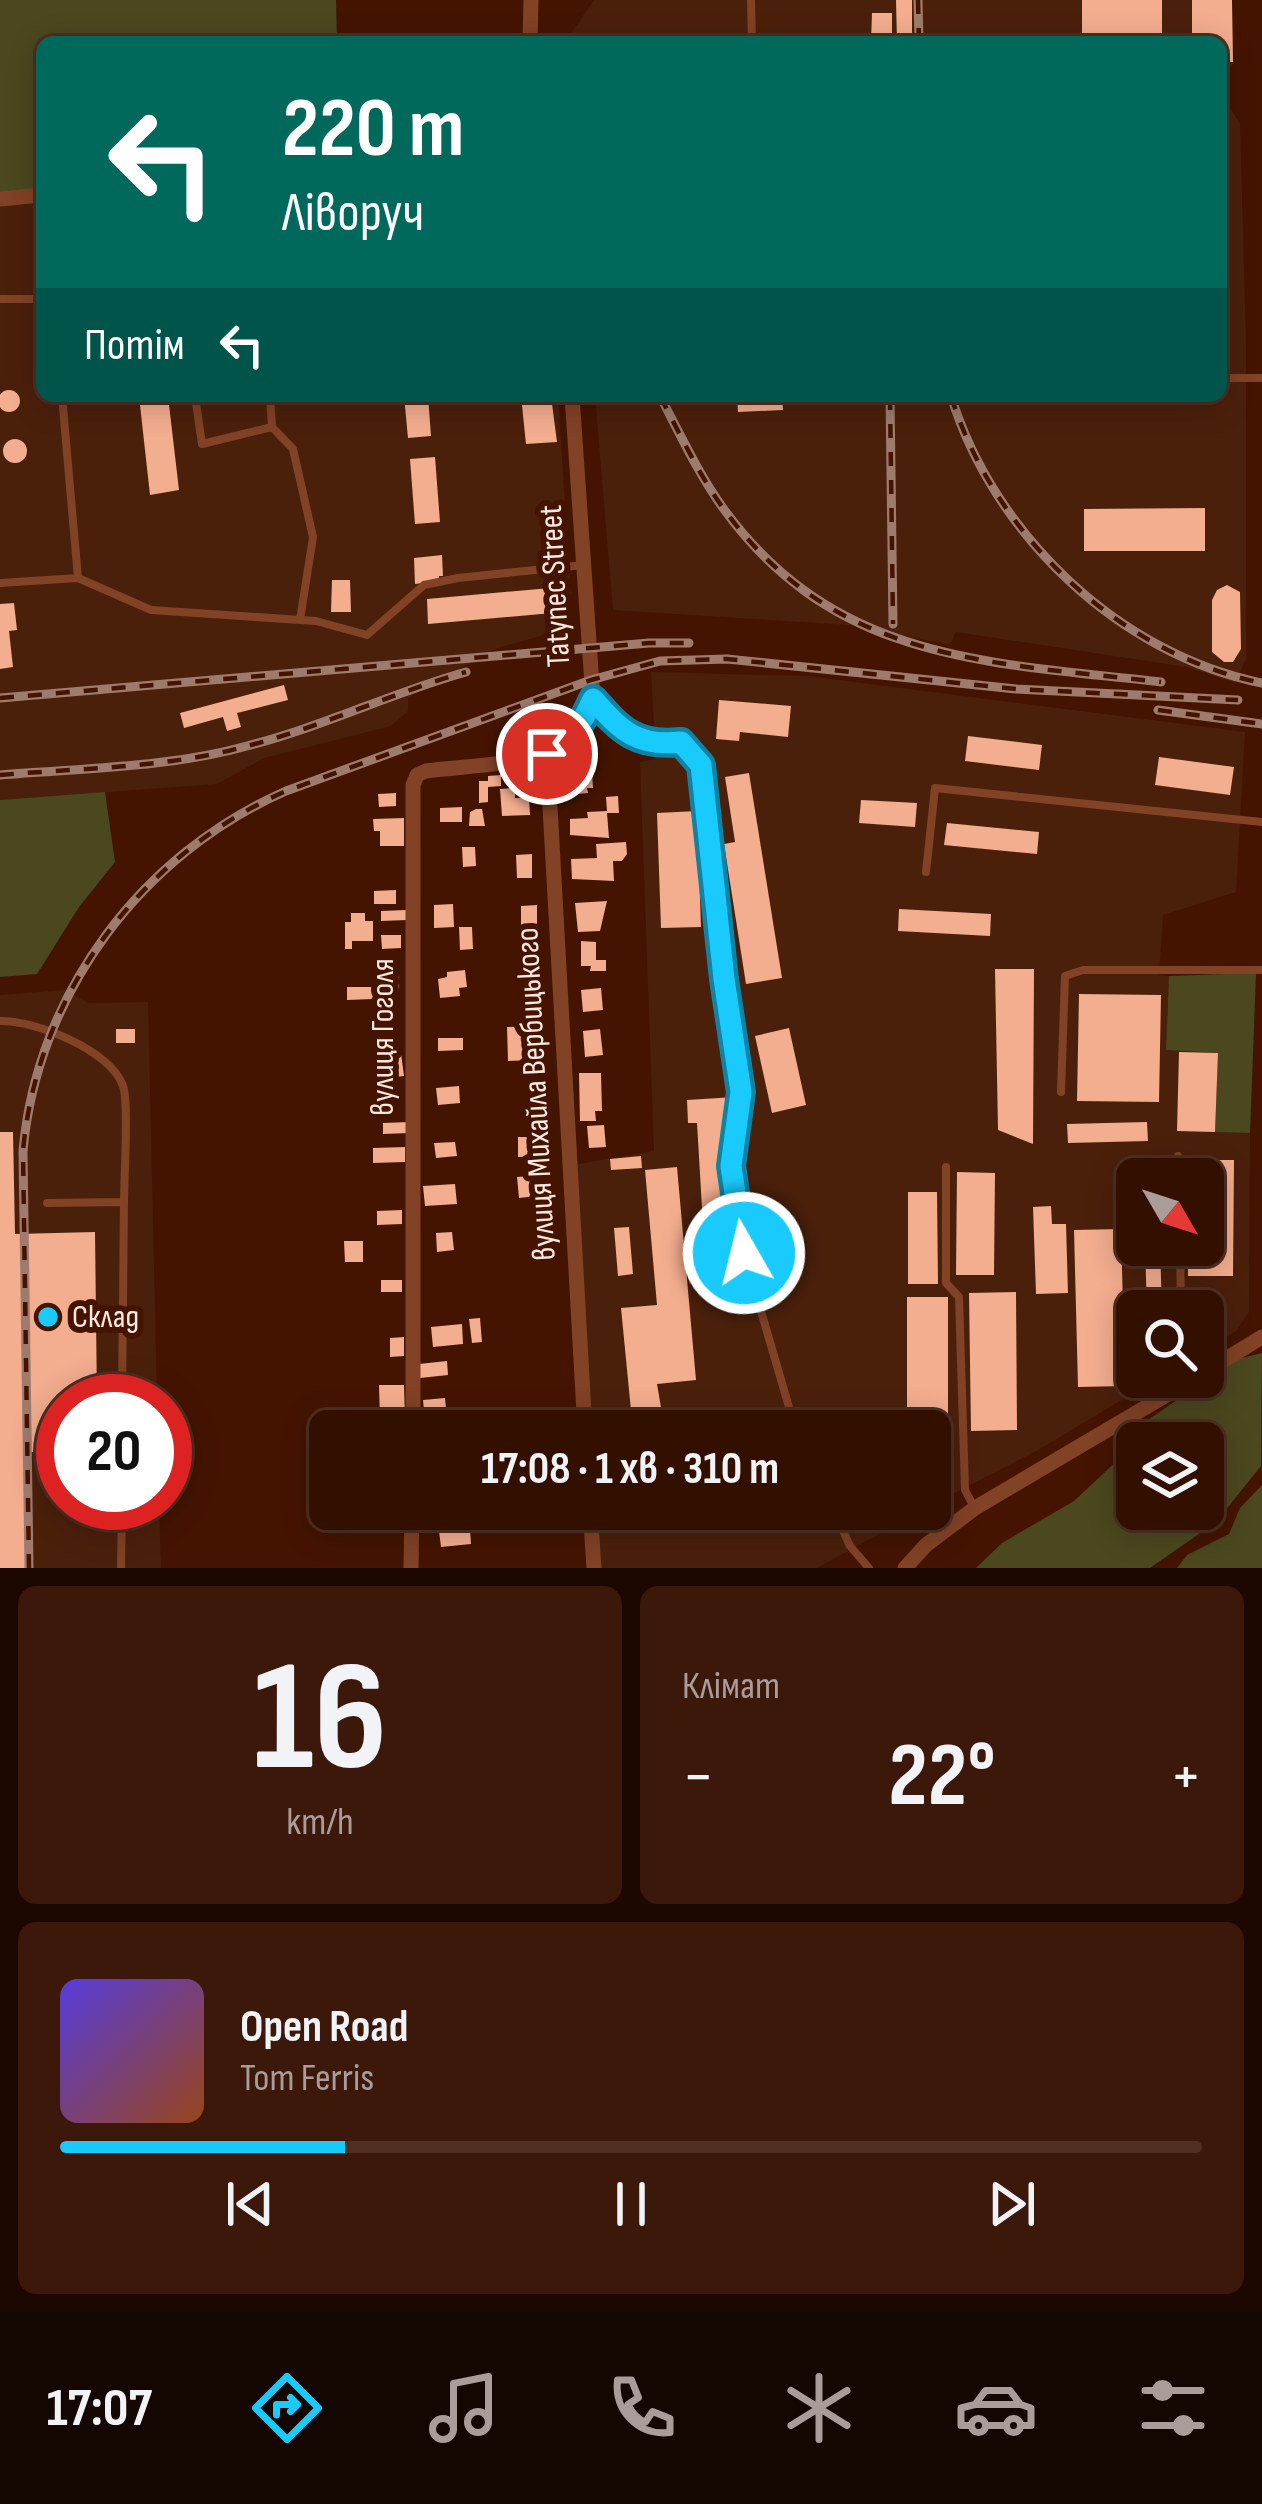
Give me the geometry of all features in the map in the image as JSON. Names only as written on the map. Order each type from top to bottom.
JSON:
[{"type":"street","points":[[530,36],[531,0]]},
{"type":"street","points":[[0,199],[36,196]]},
{"type":"street","name":"Tatynec Street","points":[[547,754],[578,729],[593,699],[572,402]]},
{"type":"street","name":"вулиця Гоголя","points":[[413,1410],[413,784],[426,771],[547,754]]},
{"type":"street","name":"вулиця Михайла Вербицького","points":[[547,754],[584,1410]]},
{"type":"street","points":[[1224,1360],[1262,1336]]},
{"type":"street","points":[[905,1568],[926,1545],[975,1508],[1161,1398]]},
{"type":"street","points":[[412,1530],[412,1568]]},
{"type":"street","points":[[591,1530],[594,1568]]},
{"type":"lane","points":[[751,0],[752,36]]},
{"type":"lane","points":[[0,299],[36,299]]},
{"type":"lane","points":[[1227,378],[1262,377]]},
{"type":"lane","points":[[63,402],[78,578]]},
{"type":"lane","points":[[196,402],[202,444],[272,427]]},
{"type":"lane","points":[[270,402],[272,427],[292,449],[313,537],[300,620]]},
{"type":"lane","points":[[0,584],[78,578],[151,610],[300,620],[367,635],[424,585],[586,565]]},
{"type":"lane","points":[[593,699],[625,732],[655,745],[681,742],[701,765],[741,1092],[731,1166],[744,1253],[790,1410]]},
{"type":"lane","points":[[926,872],[935,788],[1262,822]]},
{"type":"lane","points":[[1061,1091],[1065,976],[1082,970],[1262,970]]},
{"type":"lane","points":[[0,1021],[18,1020],[72,1040],[106,1065],[123,1085],[122,1374]]},
{"type":"lane","points":[[946,1167],[946,1283],[958,1297],[965,1490],[975,1508]]},
{"type":"lane","points":[[47,1203],[124,1202]]},
{"type":"lane","points":[[121,1568],[122,1530]]},
{"type":"lane","points":[[842,1530],[868,1568]]},
{"type":"shaded area","points":[[0,0],[336,0],[337,36],[36,36],[36,197],[0,200]]},
{"type":"shaded area","points":[[594,0],[1232,0],[1233,62],[1227,72],[1227,36],[569,36]]},
{"type":"shaded area","points":[[1227,104],[1240,123],[1246,344],[1246,659],[1235,683],[1187,667],[956,632],[950,645],[850,625],[613,610],[596,402],[1227,402]]},
{"type":"shaded area","points":[[0,195],[36,198],[36,402],[558,402],[573,627],[497,648],[408,698],[408,711],[391,726],[264,758],[217,784],[0,800]]},
{"type":"shaded area","points":[[651,672],[807,676],[1245,732],[1236,892],[1163,915],[1159,975],[1169,976],[1166,1050],[1218,1053],[1215,1132],[1250,1133],[1249,1312],[1236,1331],[1224,1338],[1224,1290],[1116,1290],[1116,1398],[1125,1398],[951,1495],[951,1410],[584,1410],[568,1166],[654,1151],[640,762],[656,759]]},
{"type":"shaded area","points":[[105,792],[115,862],[79,907],[37,974],[0,977],[0,800]]},
{"type":"shaded area","points":[[1256,973],[1250,1133],[1215,1132],[1218,1053],[1166,1050],[1169,976]]},
{"type":"shaded area","points":[[65,990],[88,1003],[148,1002],[156,1374],[36,1374],[36,1530],[160,1530],[161,1568],[0,1568],[0,995]]},
{"type":"shaded area","points":[[1262,1353],[1261,1466],[1224,1512],[1224,1422],[1145,1422],[1180,1398],[1224,1398],[1224,1368]]},
{"type":"shaded area","points":[[1116,1462],[1116,1530],[1205,1530],[1150,1568],[976,1568],[1002,1543],[1074,1501]]},
{"type":"shaded area","points":[[1262,1485],[1262,1568],[1177,1568],[1187,1555],[1229,1534],[1240,1508]]},
{"type":"shaded area","points":[[591,1530],[886,1530],[817,1568],[594,1568]]},
{"type":"building","points":[[896,0],[912,0],[912,36],[897,36]]},
{"type":"building","points":[[1082,0],[1162,0],[1162,36],[1082,36]]},
{"type":"building","points":[[1192,0],[1232,0],[1233,62],[1227,62],[1227,36],[1192,36]]},
{"type":"building","points":[[872,13],[892,13],[892,36],[871,36]]},
{"type":"building","points":[[1,393],[17,393],[17,409],[1,409]]},
{"type":"building","points":[[140,402],[169,402],[179,490],[150,495]]},
{"type":"building","points":[[405,402],[428,402],[431,436],[408,438]]},
{"type":"building","points":[[522,402],[552,402],[557,442],[526,444]]},
{"type":"building","points":[[737,402],[782,402],[783,410],[738,412]]},
{"type":"building","points":[[15,439],[27,451],[15,463],[3,451]]},
{"type":"building","points":[[435,457],[440,522],[415,524],[410,459]]},
{"type":"building","points":[[1205,508],[1205,551],[1084,551],[1084,509]]},
{"type":"building","points":[[442,555],[439,581],[415,584],[414,558]]},
{"type":"building","points":[[332,580],[350,580],[351,612],[331,612]]},
{"type":"building","points":[[1227,585],[1240,592],[1241,649],[1233,662],[1224,662],[1212,652],[1212,600]]},
{"type":"building","points":[[562,587],[564,612],[428,624],[427,599]]},
{"type":"building","points":[[14,603],[17,630],[9,631],[13,667],[0,669],[0,604]]},
{"type":"building","points":[[284,685],[288,700],[237,713],[241,727],[227,731],[223,717],[184,728],[180,713]]},
{"type":"building","points":[[719,700],[791,706],[788,737],[740,732],[739,741],[716,739]]},
{"type":"building","points":[[968,736],[1042,745],[1039,770],[965,761]]},
{"type":"building","points":[[1159,757],[1234,767],[1230,795],[1155,785]]},
{"type":"building","points":[[592,773],[593,788],[587,788],[588,793],[566,795],[565,775]]},
{"type":"building","points":[[749,773],[782,978],[746,984],[724,844],[735,842],[725,777]]},
{"type":"building","points":[[501,775],[501,786],[488,787],[488,802],[479,803],[479,781]]},
{"type":"building","points":[[515,788],[515,798],[529,798],[530,815],[502,816],[500,789]]},
{"type":"building","points":[[396,793],[396,806],[379,807],[378,794]]},
{"type":"building","points":[[618,796],[619,813],[607,813],[609,838],[570,835],[570,819],[607,811],[606,797]]},
{"type":"building","points":[[861,800],[917,803],[915,827],[859,823]]},
{"type":"building","points":[[462,807],[462,822],[440,822],[440,808]]},
{"type":"building","points":[[482,809],[485,826],[469,826],[470,812]]},
{"type":"building","points":[[697,811],[701,927],[661,928],[657,813]]},
{"type":"building","points":[[404,818],[404,846],[380,846],[380,831],[374,831],[373,819]]},
{"type":"building","points":[[947,823],[1039,832],[1037,854],[944,845]]},
{"type":"building","points":[[626,842],[627,854],[622,861],[613,861],[614,881],[572,879],[571,859],[597,858],[596,844]]},
{"type":"building","points":[[462,847],[475,847],[476,866],[463,867]]},
{"type":"building","points":[[532,854],[532,878],[517,878],[516,855]]},
{"type":"building","points":[[396,890],[396,904],[374,904],[374,891]]},
{"type":"building","points":[[607,901],[600,931],[578,932],[575,903]]},
{"type":"building","points":[[453,904],[454,927],[434,928],[434,905]]},
{"type":"building","points":[[537,905],[537,925],[521,925],[521,906]]},
{"type":"building","points":[[899,909],[991,914],[990,936],[898,931]]},
{"type":"building","points":[[406,910],[407,920],[381,921],[381,911]]},
{"type":"building","points":[[351,913],[365,913],[365,921],[373,921],[373,941],[352,941],[352,949],[345,949],[345,922],[351,922]]},
{"type":"building","points":[[459,927],[472,927],[473,949],[460,950]]},
{"type":"building","points":[[381,935],[401,935],[401,948],[382,949]]},
{"type":"building","points":[[581,941],[596,942],[596,960],[606,960],[606,971],[581,966]]},
{"type":"building","points":[[995,969],[1034,969],[1033,1144],[998,1130]]},
{"type":"building","points":[[387,970],[398,970],[399,991],[388,991]]},
{"type":"building","points":[[465,970],[467,987],[459,988],[460,996],[440,998],[438,979],[447,977],[447,972]]},
{"type":"building","points":[[347,987],[373,987],[373,999],[347,1000]]},
{"type":"building","points":[[601,988],[603,1010],[583,1012],[581,990]]},
{"type":"building","points":[[1079,994],[1161,995],[1159,1102],[1077,1101]]},
{"type":"building","points":[[534,1026],[534,1060],[508,1061],[507,1027]]},
{"type":"building","points":[[789,1028],[806,1105],[772,1113],[755,1036]]},
{"type":"building","points":[[116,1029],[135,1029],[135,1043],[116,1043]]},
{"type":"building","points":[[600,1029],[603,1055],[585,1057],[583,1031]]},
{"type":"building","points":[[438,1038],[463,1038],[463,1050],[438,1051]]},
{"type":"building","points":[[391,1046],[392,1054],[401,1053],[404,1076],[377,1079],[373,1048]]},
{"type":"building","points":[[1179,1052],[1218,1053],[1215,1132],[1177,1131]]},
{"type":"building","points":[[579,1073],[601,1073],[602,1111],[595,1111],[596,1121],[580,1121]]},
{"type":"building","points":[[529,1083],[550,1083],[551,1100],[529,1101]]},
{"type":"building","points":[[459,1086],[460,1103],[438,1105],[436,1088]]},
{"type":"building","points":[[373,1093],[397,1093],[397,1107],[374,1108]]},
{"type":"building","points":[[735,1097],[736,1114],[723,1115],[731,1257],[705,1259],[697,1123],[688,1123],[687,1100]]},
{"type":"building","points":[[409,1122],[410,1133],[383,1134],[383,1123]]},
{"type":"building","points":[[1147,1122],[1148,1141],[1068,1143],[1067,1124]]},
{"type":"building","points":[[604,1125],[606,1147],[589,1148],[587,1126]]},
{"type":"building","name":"Склад","points":[[0,1132],[13,1132],[15,1234],[95,1232],[97,1374],[36,1374],[36,1452],[30,1452],[32,1568],[0,1568]]},
{"type":"building","points":[[518,1137],[546,1137],[546,1156],[518,1157]]},
{"type":"building","points":[[455,1142],[457,1156],[436,1158],[434,1143]]},
{"type":"building","points":[[405,1147],[405,1162],[373,1163],[373,1148]]},
{"type":"building","points":[[641,1156],[642,1168],[611,1170],[610,1159]]},
{"type":"building","points":[[1224,1160],[1234,1160],[1233,1276],[1188,1276],[1188,1266],[1224,1266]]},
{"type":"building","points":[[677,1167],[696,1380],[657,1384],[661,1410],[631,1410],[621,1308],[657,1305],[645,1170]]},
{"type":"building","points":[[957,1172],[995,1173],[994,1275],[956,1275]]},
{"type":"building","points":[[543,1175],[545,1195],[519,1198],[517,1177]]},
{"type":"building","points":[[455,1184],[457,1204],[425,1206],[423,1186]]},
{"type":"building","points":[[908,1192],[937,1192],[938,1284],[908,1284]]},
{"type":"building","points":[[1051,1206],[1052,1224],[1066,1224],[1068,1293],[1036,1294],[1033,1207]]},
{"type":"building","points":[[402,1210],[402,1224],[377,1225],[377,1211]]},
{"type":"building","points":[[629,1227],[633,1274],[618,1276],[614,1228]]},
{"type":"building","points":[[1116,1229],[1116,1266],[1122,1266],[1123,1290],[1116,1290],[1116,1386],[1078,1387],[1074,1230]]},
{"type":"building","points":[[452,1232],[454,1250],[437,1252],[436,1233]]},
{"type":"building","points":[[344,1241],[363,1241],[363,1262],[345,1262]]},
{"type":"building","points":[[1146,1266],[1161,1266],[1161,1290],[1146,1290]]},
{"type":"building","points":[[381,1280],[402,1280],[402,1292],[381,1292]]},
{"type":"building","points":[[1016,1292],[1017,1430],[971,1431],[969,1293]]},
{"type":"building","points":[[907,1297],[948,1297],[948,1410],[907,1410]]},
{"type":"building","points":[[480,1318],[482,1342],[472,1343],[469,1319]]},
{"type":"building","points":[[462,1324],[463,1344],[433,1347],[431,1327]]},
{"type":"building","points":[[404,1337],[404,1356],[390,1357],[390,1338]]},
{"type":"building","points":[[447,1361],[448,1375],[420,1378],[419,1364]]},
{"type":"building","points":[[379,1385],[404,1385],[405,1410],[380,1410]]},
{"type":"building","points":[[445,1398],[446,1410],[424,1410],[423,1400]]},
{"type":"building","points":[[470,1530],[471,1544],[441,1547],[439,1531]]},
{"type":"railway","points":[[918,0],[919,36]]},
{"type":"railway","points":[[663,402],[723,508],[767,559],[814,598],[865,626],[920,646],[1036,668],[1161,682]]},
{"type":"railway","points":[[890,402],[893,624]]},
{"type":"railway","points":[[953,402],[998,495],[1069,581],[1112,616],[1159,645],[1209,668],[1262,683]]},
{"type":"railway","points":[[0,698],[689,643]]},
{"type":"railway","points":[[29,1568],[23,1151],[32,1093],[74,984],[143,891],[186,852],[234,818],[286,791],[591,680],[660,661],[727,659],[1016,689],[1238,700]]},
{"type":"railway","points":[[0,775],[125,766],[217,753],[275,738],[466,672]]},
{"type":"railway","points":[[1158,710],[1262,724]]},
{"type":"place","name":"Склад","points":[[48,1317]]},
{"type":"route","points":[[547,754],[578,729],[593,699],[625,732],[655,745],[681,742],[701,765],[741,1092],[731,1166],[744,1253]]}]
